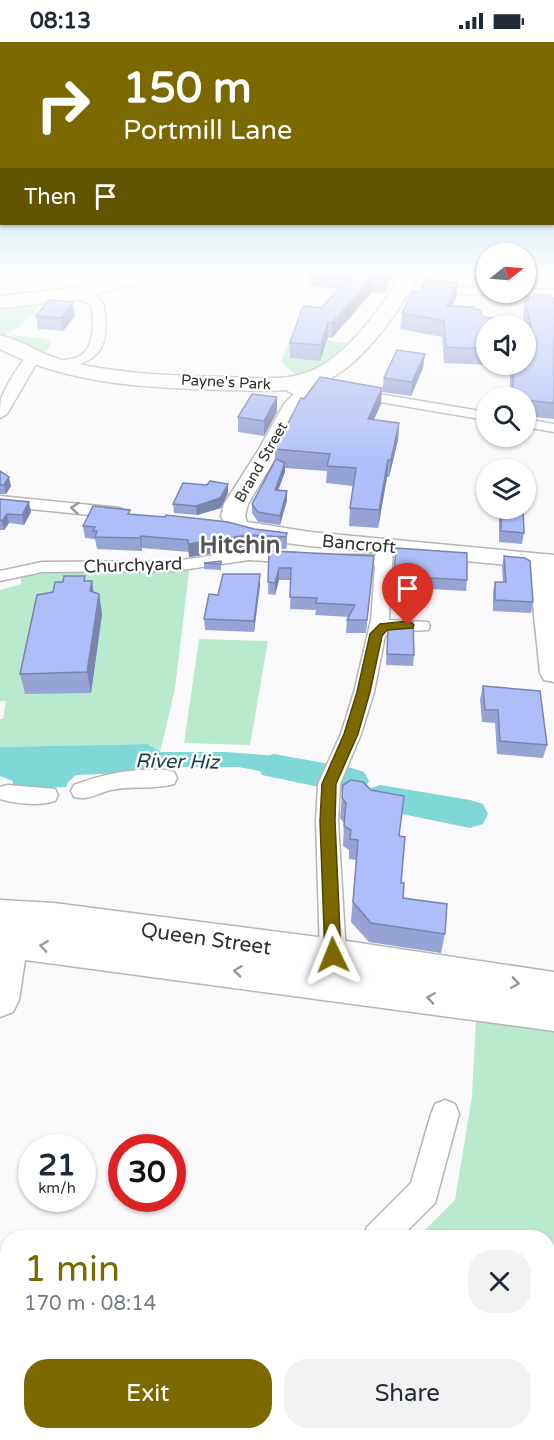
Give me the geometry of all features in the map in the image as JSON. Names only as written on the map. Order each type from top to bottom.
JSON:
[{"type":"main road","points":[[302,386],[358,338]]},
{"type":"main road","name":"Payne's Park","points":[[0,341],[33,357],[58,365],[123,377],[302,386]]},
{"type":"street","points":[[58,365],[78,362],[89,357],[95,349],[98,338]]},
{"type":"street","points":[[0,414],[33,357]]},
{"type":"street","points":[[302,386],[476,414]]},
{"type":"street","name":"Brand Street","points":[[226,526],[302,386]]},
{"type":"street","points":[[536,425],[554,428]]},
{"type":"street","points":[[0,501],[138,515]]},
{"type":"street","name":"Bancroft","points":[[226,526],[255,532],[313,554],[385,553],[548,562]]},
{"type":"street","points":[[331,969],[327,821],[329,784],[351,734],[364,692],[380,620],[385,553]]},
{"type":"street","name":"Churchyard","points":[[0,576],[42,567],[176,566],[249,555],[313,554]]},
{"type":"street","points":[[548,562],[554,673]]},
{"type":"street","points":[[376,634],[384,626],[421,626]]},
{"type":"street","points":[[8,793],[47,797],[105,782],[140,778],[157,782],[166,778]]},
{"type":"street","points":[[0,1000],[6,928]]},
{"type":"street","name":"Queen Street","points":[[6,928],[331,969],[554,988]]},
{"type":"street","name":"Queen Street","points":[[331,969],[554,1014]]},
{"type":"street","points":[[386,1230],[424,1192],[445,1114]]},
{"type":"green space","points":[[11,338],[46,339],[51,344],[46,352]]},
{"type":"green space","points":[[290,338],[317,338],[346,343],[327,368],[300,378],[281,362]]},
{"type":"green space","points":[[47,569],[189,571],[175,689],[160,752],[148,744],[0,747],[0,719],[3,719],[6,701],[0,701],[0,590],[21,584],[21,576]]},
{"type":"green space","points":[[199,639],[268,641],[250,745],[184,743]]},
{"type":"green space","points":[[476,1019],[554,1028],[554,1230],[425,1230],[455,1200],[472,1096]]},
{"type":"water","name":"River Hiz","points":[[148,744],[160,752],[226,752],[265,755],[306,762],[319,771],[318,776],[309,780],[238,767],[153,767],[149,772],[76,775],[66,787],[12,789],[13,781],[0,776],[0,747]]},
{"type":"building","points":[[292,338],[323,338],[321,345],[290,343]]},
{"type":"building","points":[[445,338],[476,338],[476,348],[446,347]]},
{"type":"building","points":[[536,338],[554,338],[554,403],[536,401],[536,387],[513,387],[513,375],[536,375]]},
{"type":"building","points":[[397,350],[425,354],[412,382],[384,378]]},
{"type":"building","points":[[320,377],[382,388],[368,419],[399,423],[391,460],[388,460],[379,510],[350,508],[356,468],[327,466],[330,454],[275,449],[301,398],[304,399]]},
{"type":"building","points":[[252,394],[277,397],[264,421],[238,417]]},
{"type":"building","points":[[276,459],[285,463],[275,490],[287,491],[280,516],[258,512],[252,504]]},
{"type":"building","points":[[0,471],[9,477],[4,485],[0,485]]},
{"type":"building","points":[[210,481],[228,484],[220,498],[196,506],[173,504],[183,483],[207,485]]},
{"type":"building","points":[[0,499],[29,502],[22,515],[7,514],[2,521],[0,520]]},
{"type":"building","points":[[93,506],[130,510],[128,514],[165,517],[166,515],[228,522],[254,529],[287,533],[286,537],[248,535],[188,544],[188,540],[141,536],[140,538],[95,537],[97,531],[93,531],[95,527],[83,526]]},
{"type":"building","points":[[501,519],[523,519],[524,533],[501,531]]},
{"type":"building","points":[[396,548],[467,553],[467,580],[394,576]]},
{"type":"building","points":[[269,551],[374,556],[367,620],[347,620],[355,605],[316,603],[317,598],[290,597],[291,568],[279,568],[275,583],[268,582]]},
{"type":"building","points":[[504,556],[525,558],[530,561],[533,602],[495,600],[495,582],[506,582]]},
{"type":"building","points":[[221,561],[221,564],[204,563]]},
{"type":"building","points":[[223,574],[260,574],[254,621],[204,619],[209,594],[218,595]]},
{"type":"building","points":[[64,576],[85,576],[84,581],[92,581],[90,591],[99,594],[87,672],[20,674],[37,595],[53,592],[55,582],[63,582]]},
{"type":"building","points":[[413,622],[414,655],[387,654],[388,626],[391,623]]},
{"type":"building","points":[[483,686],[540,691],[547,745],[500,741],[498,710],[485,710]]},
{"type":"building","points":[[351,780],[363,782],[371,790],[404,796],[399,836],[405,837],[401,883],[404,883],[403,898],[447,904],[445,934],[371,923],[353,902],[358,840],[350,839],[351,830],[344,826],[346,803],[342,798],[343,785]]},
{"type":"waterway","name":"River Hiz","points":[[274,766],[352,781]]},
{"type":"waterway","name":"River Hiz","points":[[380,798],[470,814]]},
{"type":"district","name":"Hitchin","points":[[240,545]]},
{"type":"route","points":[[333,955],[327,821],[329,784],[351,734],[364,692],[376,634],[384,626],[408,625]]}]
